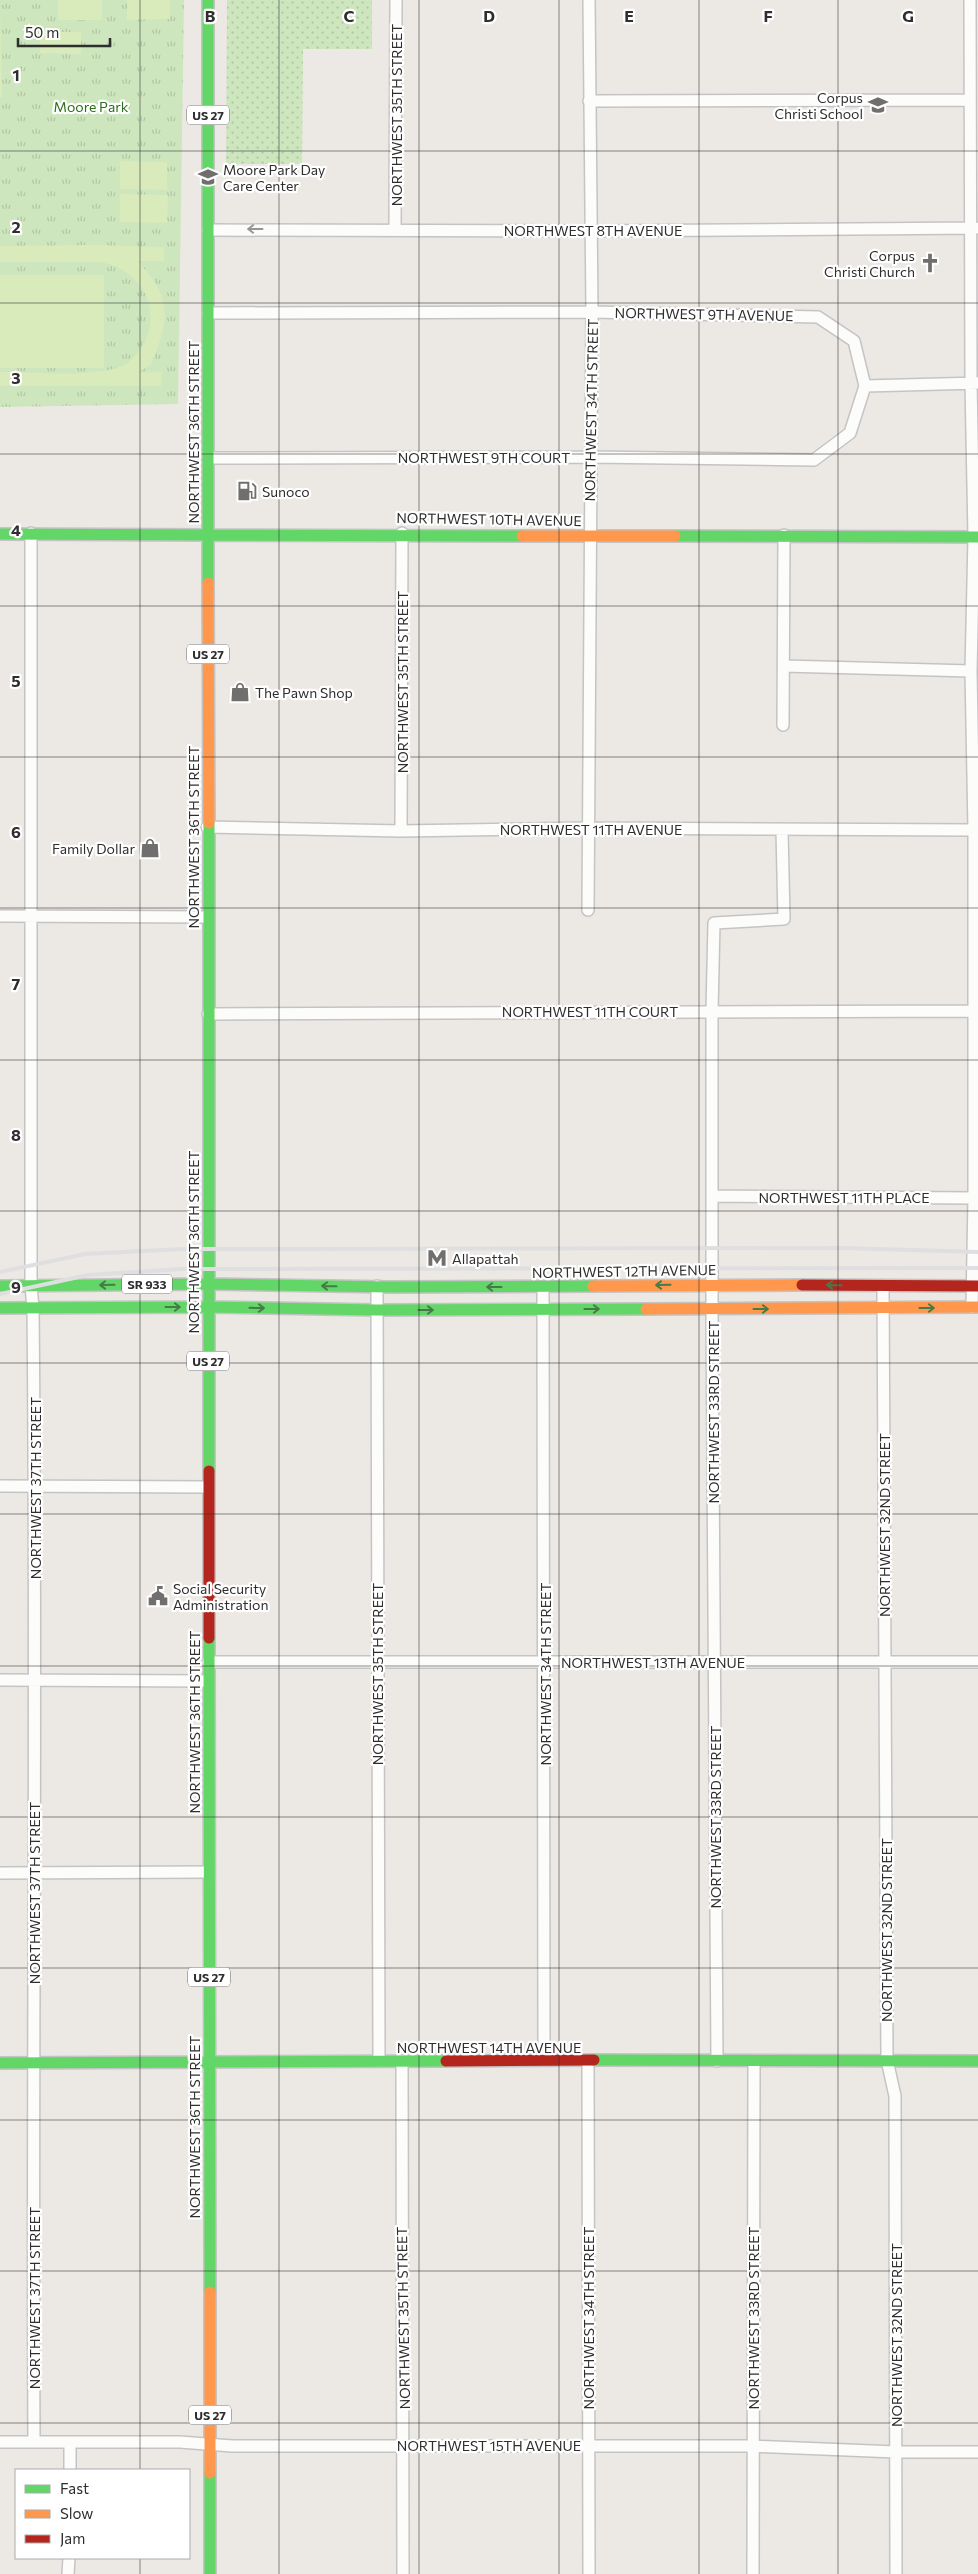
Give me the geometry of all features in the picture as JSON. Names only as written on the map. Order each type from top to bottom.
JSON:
[{"type":"main road","name":"NORTHWEST 36TH STREET","points":[[208,0],[207,917],[210,2574]]},
{"type":"main road","name":"NORTHWEST 10TH AVENUE","points":[[0,534],[402,533],[976,537]]},
{"type":"main road","name":"NORTHWEST 12TH AVENUE","points":[[0,1286],[208,1284],[543,1287],[712,1284],[975,1286]]},
{"type":"main road","name":"SR 933","points":[[0,1308],[208,1307],[377,1310],[975,1307]]},
{"type":"main road","name":"NORTHWEST 14TH AVENUE","points":[[0,2063],[544,2060],[588,2062],[978,2061]]},
{"type":"street","name":"NORTHWEST 35TH STREET","points":[[395,229],[396,0]]},
{"type":"street","name":"NORTHWEST 34TH STREET","points":[[588,0],[592,312],[589,535],[590,828],[588,910]]},
{"type":"street","points":[[970,0],[969,100],[974,228],[976,537],[971,671],[976,902],[973,1011],[975,1307]]},
{"type":"street","points":[[589,101],[969,100]]},
{"type":"street","name":"NORTHWEST 8TH AVENUE","points":[[208,230],[591,231],[974,228]]},
{"type":"street","name":"NORTHWEST 9TH AVENUE","points":[[208,313],[592,312],[818,317],[854,341],[865,386]]},
{"type":"street","points":[[865,386],[974,383]]},
{"type":"street","name":"NORTHWEST 9TH COURT","points":[[209,458],[590,457],[814,460],[850,433],[865,386]]},
{"type":"street","name":"NORTHWEST 37TH STREET","points":[[31,533],[31,1286],[33,1308],[36,1681],[33,2063],[34,2442]]},
{"type":"street","name":"NORTHWEST 35TH STREET","points":[[401,831],[402,533]]},
{"type":"street","points":[[783,724],[784,536]]},
{"type":"street","points":[[784,666],[971,671]]},
{"type":"street","name":"NORTHWEST 11TH AVENUE","points":[[207,827],[401,831],[590,828],[974,830]]},
{"type":"street","name":"NORTHWEST 33RD STREET","points":[[717,2061],[712,1309],[712,1011],[714,923],[784,919],[782,830]]},
{"type":"street","points":[[0,916],[207,917]]},
{"type":"street","name":"NORTHWEST 11TH COURT","points":[[208,1014],[973,1011]]},
{"type":"street","name":"NORTHWEST 11TH PLACE","points":[[713,1196],[974,1198]]},
{"type":"street","name":"NORTHWEST 35TH STREET","points":[[377,1286],[379,2062]]},
{"type":"street","name":"NORTHWEST 32ND STREET","points":[[883,1286],[887,2060],[895,2096],[896,2574]]},
{"type":"street","name":"NORTHWEST 34TH STREET","points":[[543,1287],[545,1661],[544,2060]]},
{"type":"street","points":[[0,1486],[208,1487]]},
{"type":"street","name":"NORTHWEST 13TH AVENUE","points":[[208,1662],[978,1662]]},
{"type":"street","points":[[0,1680],[208,1681]]},
{"type":"street","points":[[0,1873],[209,1872]]},
{"type":"street","name":"NORTHWEST 35TH STREET","points":[[402,2061],[403,2574]]},
{"type":"street","name":"NORTHWEST 33RD STREET","points":[[753,2574],[754,2061]]},
{"type":"street","name":"NORTHWEST 34TH STREET","points":[[588,2062],[589,2574]]},
{"type":"street","name":"NORTHWEST 15TH AVENUE","points":[[0,2442],[210,2444],[232,2446],[752,2446],[896,2452],[978,2452]]},
{"type":"street","points":[[70,2444],[70,2469]]},
{"type":"street","points":[[68,2574],[69,2559]]},
{"type":"green space","name":"Moore Park","points":[[0,0],[184,0],[178,404],[0,407]]},
{"type":"green space","points":[[0,0],[2,97],[0,98]]},
{"type":"green space","points":[[58,0],[102,0],[102,20],[58,20]]},
{"type":"green space","points":[[127,0],[170,0],[170,19],[127,20]]},
{"type":"green space","points":[[227,0],[372,0],[372,49],[303,49],[302,164],[226,164]]},
{"type":"green space","points":[[40,32],[81,32],[81,54],[40,53]]},
{"type":"green space","points":[[120,161],[167,162],[167,190],[120,189]]},
{"type":"green space","points":[[120,194],[168,195],[167,223],[120,222]]},
{"type":"green space","points":[[95,245],[164,247],[164,261],[137,261],[157,286],[165,310],[162,335],[151,365],[137,373],[162,372],[161,386],[0,386],[0,372],[79,373],[110,370],[128,362],[141,348],[149,331],[151,318],[149,305],[137,282],[127,273],[115,266],[101,262],[0,262],[0,246]]},
{"type":"green space","points":[[0,275],[104,275],[104,368],[0,368]]},
{"type":"railway","points":[[0,1272],[85,1254],[183,1249],[845,1248],[978,1252]]},
{"type":"railway","points":[[0,1294],[88,1275],[182,1269],[978,1268]]},
{"type":"traffic: fast","points":[[208,0],[208,583]]},
{"type":"traffic: fast","points":[[0,534],[208,535]]},
{"type":"traffic: fast","points":[[208,535],[522,536]]},
{"type":"traffic: fast","points":[[675,536],[978,537]]},
{"type":"traffic: fast","points":[[209,823],[209,1471]]},
{"type":"traffic: fast","points":[[208,1284],[390,1287],[593,1286]]},
{"type":"traffic: fast","points":[[0,1286],[208,1284]]},
{"type":"traffic: fast","points":[[208,1307],[377,1310],[646,1309]]},
{"type":"traffic: fast","points":[[0,1308],[208,1307]]},
{"type":"traffic: fast","points":[[209,1638],[210,2292]]},
{"type":"traffic: fast","points":[[594,2060],[978,2061]]},
{"type":"traffic: fast","points":[[0,2063],[446,2061]]},
{"type":"traffic: fast","points":[[210,2473],[210,2574]]},
{"type":"traffic: slow","points":[[522,536],[675,536]]},
{"type":"traffic: slow","points":[[208,583],[209,823]]},
{"type":"traffic: slow","points":[[593,1286],[802,1285]]},
{"type":"traffic: slow","points":[[646,1309],[978,1307]]},
{"type":"traffic: slow","points":[[210,2292],[210,2473]]},
{"type":"traffic: jam","points":[[802,1285],[978,1286]]},
{"type":"traffic: jam","points":[[209,1471],[209,1638]]},
{"type":"traffic: jam","points":[[446,2061],[594,2060]]},
{"type":"place","name":"Corpus Christi School","points":[[878,105]]},
{"type":"place","name":"Moore Park Day Care Center","points":[[208,177]]},
{"type":"place","name":"Corpus Christi Church","points":[[930,263]]},
{"type":"place","name":"Sunoco","points":[[247,491]]},
{"type":"place","name":"The Pawn Shop","points":[[240,692]]},
{"type":"place","name":"Family Dollar","points":[[150,848]]},
{"type":"place","name":"Allapattah","points":[[437,1258]]},
{"type":"place","name":"Social Security Administration","points":[[158,1596]]}]
